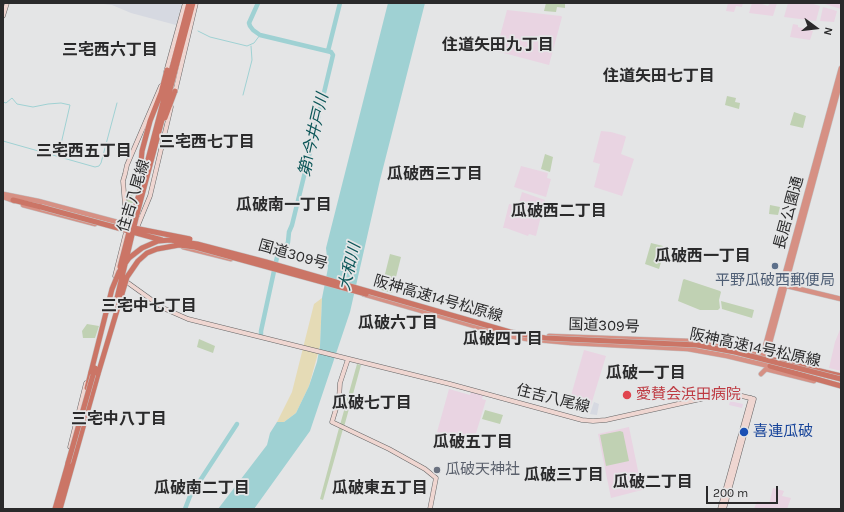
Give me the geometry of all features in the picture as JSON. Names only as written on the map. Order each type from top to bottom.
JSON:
[{"type":"highway","points":[[98,374],[122,279],[145,176],[189,3]]},
{"type":"highway","points":[[145,176],[193,3]]},
{"type":"highway","name":"長居公園通","points":[[784,285],[841,68]]},
{"type":"highway","points":[[145,176],[142,150],[167,70]]},
{"type":"highway","name":"長居公園通","points":[[765,365],[764,357],[841,80]]},
{"type":"highway","points":[[68,463],[94,372],[137,200],[175,91]]},
{"type":"highway","name":"国道309号","points":[[3,194],[14,198],[16,202],[39,210],[323,283],[509,336],[571,343],[692,349],[765,365],[841,385]]},
{"type":"highway","name":"国道309号","points":[[3,197],[38,201],[126,225],[237,252],[515,332],[688,341],[729,348],[800,368],[841,377]]},
{"type":"highway","points":[[14,198],[258,267],[306,277]]},
{"type":"highway","points":[[41,206],[119,225],[185,238],[266,262]]},
{"type":"highway","name":"阪神高速14号松原線","points":[[54,509],[68,463],[118,272],[129,258],[142,248],[165,240],[177,240],[197,244],[266,262],[510,332],[545,338],[697,345],[841,377]]},
{"type":"highway","name":"阪神高速14号松原線","points":[[61,509],[98,374],[127,277],[138,261],[152,251],[168,246],[184,245],[306,277],[522,338],[558,342],[697,348],[734,355],[841,385]]},
{"type":"highway","points":[[784,285],[841,299]]},
{"type":"highway","points":[[773,360],[794,364],[841,377]]},
{"type":"highway","points":[[765,365],[841,385]]},
{"type":"highway","points":[[761,374],[764,370],[768,369],[841,385]]},
{"type":"main road","points":[[3,16],[7,3]]},
{"type":"main road","name":"住吉八尾線","points":[[54,509],[70,450],[77,415],[126,232],[123,181],[126,170],[167,70],[185,3]]},
{"type":"main road","name":"住吉八尾線","points":[[61,509],[89,414],[134,234],[150,196],[196,3]]},
{"type":"main road","name":"住吉八尾線","points":[[116,273],[122,279],[163,308],[180,316],[450,384],[576,419],[593,421],[628,416],[714,396],[734,394],[753,398]]},
{"type":"main road","points":[[347,359],[340,383],[339,399],[332,422],[409,460],[436,478],[430,509]]},
{"type":"main road","points":[[720,509],[753,398]]},
{"type":"main road","points":[[724,509],[753,398]]},
{"type":"shaded area","points":[[96,3],[182,3],[176,25],[131,13],[112,5]]},
{"type":"shaded area","points":[[728,3],[743,3],[742,7],[736,6],[734,12],[726,11]]},
{"type":"shaded area","points":[[752,3],[759,3],[768,6],[770,3],[777,3],[773,16],[749,13]]},
{"type":"shaded area","points":[[788,3],[810,3],[820,6],[816,21],[784,17]]},
{"type":"shaded area","points":[[824,3],[841,3],[841,9],[825,4]]},
{"type":"shaded area","points":[[823,7],[837,11],[834,22],[820,21]]},
{"type":"shaded area","points":[[507,10],[562,17],[549,65],[496,51]]},
{"type":"shaded area","points":[[793,24],[813,31],[810,40],[790,37]]},
{"type":"shaded area","points":[[601,131],[625,136],[621,154],[634,159],[622,196],[594,187],[600,164],[593,162]]},
{"type":"shaded area","points":[[521,166],[548,173],[547,178],[551,179],[546,197],[514,187]]},
{"type":"shaded area","points":[[522,192],[545,200],[536,236],[529,234],[528,236],[503,228],[509,204],[518,206]]},
{"type":"shaded area","points":[[841,327],[841,371],[829,368],[835,342]]},
{"type":"shaded area","points":[[584,350],[606,356],[591,405],[570,399]]},
{"type":"shaded area","points":[[449,389],[470,395],[471,392],[483,395],[482,399],[486,400],[474,440],[468,438],[466,444],[437,432]]},
{"type":"shaded area","points":[[730,401],[743,404],[742,408],[729,405]]},
{"type":"shaded area","points":[[594,402],[599,404],[597,415],[590,414]]},
{"type":"shaded area","points":[[629,427],[642,490],[611,498],[598,434]]},
{"type":"shaded area","points":[[773,488],[784,491],[782,496],[791,498],[787,509],[754,509],[757,501],[769,504]]},
{"type":"green space","points":[[546,3],[565,4],[565,8],[557,7],[556,12],[544,11]]},
{"type":"green space","points":[[727,96],[736,98],[735,102],[740,103],[739,109],[725,105]]},
{"type":"green space","points":[[794,112],[806,116],[803,128],[790,125]]},
{"type":"green space","points":[[545,154],[553,157],[550,172],[541,169]]},
{"type":"green space","points":[[125,190],[132,190],[133,203],[126,203]]},
{"type":"green space","points":[[770,205],[780,207],[778,215],[769,214]]},
{"type":"green space","points":[[651,243],[663,246],[665,249],[659,269],[645,264]]},
{"type":"green space","points":[[390,254],[401,257],[392,293],[381,290]]},
{"type":"green space","points":[[684,279],[720,291],[720,308],[718,310],[700,310],[678,301]]},
{"type":"green space","points":[[721,301],[754,310],[752,318],[722,309]]},
{"type":"green space","points":[[87,324],[99,326],[95,338],[83,338],[82,331]]},
{"type":"green space","points":[[199,339],[215,346],[213,353],[197,347]]},
{"type":"green space","points":[[357,364],[361,365],[344,427],[340,425]]},
{"type":"green space","points":[[485,410],[503,415],[500,424],[482,419]]},
{"type":"green space","points":[[339,428],[343,429],[323,500],[320,499]]},
{"type":"green space","points":[[620,431],[623,432],[629,461],[606,466],[600,435]]},
{"type":"sand","points":[[322,298],[320,346],[309,386],[296,413],[284,422],[277,422],[292,392],[314,304]]},
{"type":"water","name":"大和川","points":[[388,3],[425,3],[380,180],[350,312],[310,431],[254,509],[218,509],[267,445],[270,433],[277,422],[284,422],[296,413],[309,386],[317,362],[320,346],[322,298],[328,268],[326,248]]},
{"type":"waterway","name":"第1今井戸川","points":[[258,3],[249,23],[253,30],[260,35],[331,52],[333,55],[292,225],[289,232],[288,242],[287,245],[279,248],[261,335]]},
{"type":"waterway","name":"第1今井戸川","points":[[328,51],[340,3]]},
{"type":"waterway","points":[[198,31],[210,37],[247,46],[254,43],[260,35]]},
{"type":"waterway","points":[[243,95],[252,60],[251,46]]},
{"type":"waterway","points":[[3,102],[6,103],[12,98],[17,104],[33,107],[61,103],[70,105],[58,157]]},
{"type":"waterway","points":[[3,141],[95,167],[99,166],[117,103]]},
{"type":"waterway","name":"第1今井戸川","points":[[185,509],[190,496],[237,424]]},
{"type":"place","name":"平野瓜破西郵便局","points":[[775,266]]},
{"type":"place","name":"愛賛会浜田病院","points":[[627,395]]},
{"type":"place","name":"喜連瓜破","points":[[744,432]]},
{"type":"place","name":"瓜破天神社","points":[[437,470]]},
{"type":"district","name":"住道矢田九丁目","points":[[498,45]]},
{"type":"district","name":"三宅西六丁目","points":[[110,50]]},
{"type":"district","name":"住道矢田七丁目","points":[[659,76]]},
{"type":"district","name":"三宅西七丁目","points":[[207,142]]},
{"type":"district","name":"三宅西五丁目","points":[[84,151]]},
{"type":"district","name":"瓜破西三丁目","points":[[435,174]]},
{"type":"district","name":"瓜破南一丁目","points":[[284,205]]},
{"type":"district","name":"瓜破西二丁目","points":[[559,211]]},
{"type":"district","name":"瓜破西一丁目","points":[[703,256]]},
{"type":"district","name":"三宅中七丁目","points":[[149,306]]},
{"type":"district","name":"瓜破六丁目","points":[[398,323]]},
{"type":"district","name":"瓜破四丁目","points":[[503,339]]},
{"type":"district","name":"瓜破一丁目","points":[[646,373]]},
{"type":"district","name":"瓜破七丁目","points":[[372,403]]},
{"type":"district","name":"三宅中八丁目","points":[[119,419]]},
{"type":"district","name":"瓜破五丁目","points":[[473,442]]},
{"type":"district","name":"瓜破三丁目","points":[[564,475]]},
{"type":"district","name":"瓜破二丁目","points":[[653,482]]},
{"type":"district","name":"瓜破南二丁目","points":[[202,488]]},
{"type":"district","name":"瓜破東五丁目","points":[[380,488]]}]
